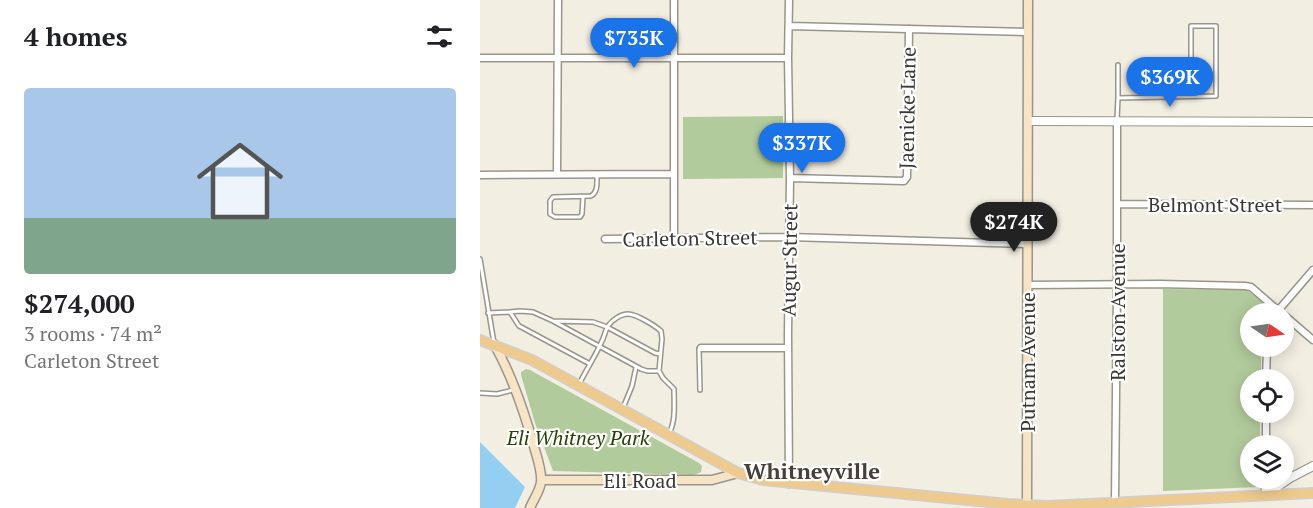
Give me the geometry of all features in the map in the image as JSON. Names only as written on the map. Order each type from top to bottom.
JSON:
[{"type":"main road","name":"Putnam Avenue","points":[[1027,507],[1028,0]]},
{"type":"main road","points":[[480,340],[532,360],[738,472],[763,480],[1027,507],[1313,493]]},
{"type":"main road","points":[[494,344],[504,362],[530,432],[540,469],[542,480],[530,508]]},
{"type":"main road","name":"Eli Road","points":[[542,480],[712,480],[738,472]]},
{"type":"street","points":[[557,174],[558,0]]},
{"type":"street","points":[[674,0],[674,238]]},
{"type":"street","name":"Augur Street","points":[[789,0],[789,484]]},
{"type":"street","points":[[789,26],[1028,32]]},
{"type":"street","name":"Jaenicke Lane","points":[[790,178],[904,181],[906,179],[909,29]]},
{"type":"street","points":[[480,58],[788,58]]},
{"type":"street","points":[[1028,121],[1313,122]]},
{"type":"street","name":"Ralston Avenue","points":[[1115,503],[1117,121]]},
{"type":"street","points":[[480,175],[674,174]]},
{"type":"street","name":"Belmont Street","points":[[1117,204],[1313,205]]},
{"type":"street","name":"Carleton Street","points":[[606,239],[789,237],[1027,243]]},
{"type":"street","points":[[1288,303],[1313,270]]},
{"type":"street","points":[[1027,285],[1245,286],[1251,287],[1269,303]]},
{"type":"street","points":[[1294,324],[1313,340]]},
{"type":"street","points":[[700,348],[788,348]]},
{"type":"street","points":[[1265,495],[1313,466]]},
{"type":"street","points":[[1265,489],[1265,495]]},
{"type":"lane","points":[[1118,98],[1216,96],[1216,26],[1191,26],[1191,96]]},
{"type":"lane","points":[[1117,121],[1118,65]]},
{"type":"lane","points":[[583,197],[580,217],[555,217],[550,214],[550,201],[553,197],[594,195],[597,174]]},
{"type":"lane","points":[[480,259],[494,344]]},
{"type":"lane","points":[[510,312],[519,326],[590,364]]},
{"type":"lane","points":[[488,313],[533,312],[636,367],[648,371],[659,371]]},
{"type":"lane","points":[[578,385],[607,327],[615,319],[627,314],[654,325],[661,331],[662,339],[659,371],[674,389],[675,418],[668,435]]},
{"type":"lane","points":[[553,321],[593,322],[607,327],[651,352],[661,354]]},
{"type":"lane","points":[[700,348],[700,390]]},
{"type":"lane","points":[[622,410],[632,386],[636,367]]},
{"type":"lane","points":[[480,393],[497,394],[514,389]]},
{"type":"green space","points":[[783,116],[783,178],[683,179],[683,117]]},
{"type":"green space","points":[[1163,289],[1247,290],[1263,303],[1240,303],[1240,357],[1261,357],[1261,369],[1240,369],[1240,423],[1260,423],[1260,435],[1240,435],[1240,488],[1163,491]]},
{"type":"green space","name":"Eli Whitney Park","points":[[526,369],[699,463],[702,466],[701,472],[694,475],[553,471],[535,423],[521,375],[521,372]]},
{"type":"water","points":[[480,442],[525,487],[515,508],[480,508]]},
{"type":"district","name":"Whitneyville","points":[[812,470]]}]
